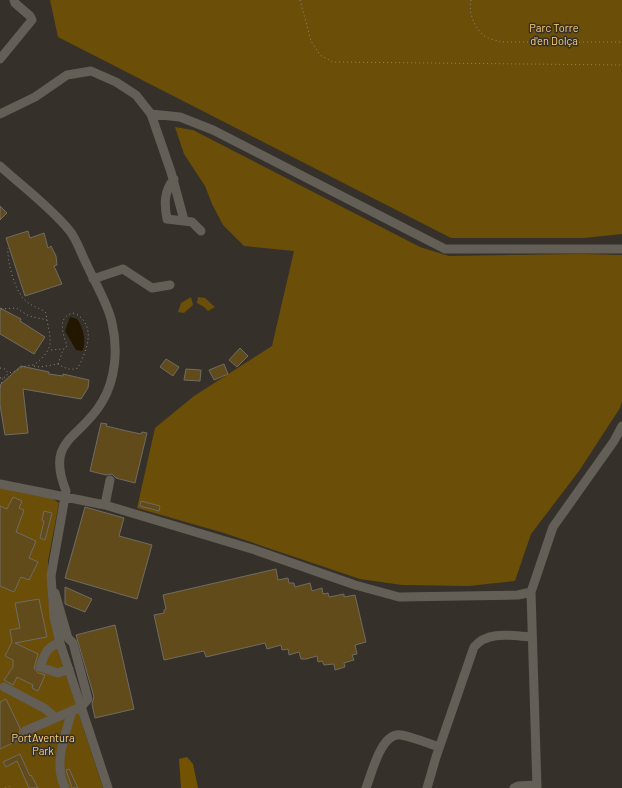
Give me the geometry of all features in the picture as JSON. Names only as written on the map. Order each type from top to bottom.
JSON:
[{"type":"lane","points":[[0,59],[32,20],[30,16],[15,3],[14,0]]},
{"type":"lane","points":[[0,114],[36,97],[67,75],[91,71],[116,82],[136,96],[151,114],[174,179],[184,220]]},
{"type":"lane","points":[[151,114],[180,117],[213,130],[446,249],[622,249]]},
{"type":"lane","points":[[0,166],[70,231],[112,322],[115,343],[114,372],[103,402],[87,422],[64,444],[58,457],[65,496],[55,549],[51,584],[54,617],[60,643],[108,788]]},
{"type":"lane","points":[[174,179],[168,186],[164,204],[166,219],[192,222],[201,231]]},
{"type":"lane","points":[[93,279],[123,269],[152,288],[170,285]]},
{"type":"lane","points":[[516,787],[537,786],[531,592],[553,527],[614,441],[622,426]]},
{"type":"lane","points":[[105,505],[110,480]]},
{"type":"lane","points":[[0,484],[105,505],[255,550],[356,585],[399,597],[518,595],[531,592]]},
{"type":"lane","points":[[25,731],[81,707],[88,699],[73,643],[68,638],[57,598],[51,584]]},
{"type":"lane","points":[[427,788],[439,747],[474,647],[479,640],[487,636],[498,635],[532,637]]},
{"type":"lane","points":[[60,643],[54,644],[45,653],[40,667],[58,673],[68,669]]},
{"type":"lane","points":[[4,687],[44,708],[56,718]]},
{"type":"lane","points":[[65,788],[59,769],[60,757],[72,711]]},
{"type":"lane","points":[[366,788],[382,746],[388,738],[400,735],[439,747]]},
{"type":"path","points":[[300,0],[311,41],[320,55],[333,62],[622,65]]},
{"type":"path","points":[[471,0],[470,6],[473,21],[484,35],[502,42],[622,42]]},
{"type":"path","points":[[8,248],[10,270],[18,289],[28,303],[46,313],[48,327],[51,334],[50,350]]},
{"type":"path","points":[[2,309],[16,308],[29,316],[47,320]]},
{"type":"path","points":[[0,387],[3,378],[8,373],[24,365],[34,365],[40,367],[58,364],[73,370],[78,368],[87,351],[89,343],[87,327],[81,316],[75,313],[70,313],[62,323],[62,330],[67,346],[64,349],[58,364]]},
{"type":"path","points":[[34,365],[50,350],[64,349]]},
{"type":"path","points":[[0,369],[5,369],[8,373]]},
{"type":"path","points":[[6,788],[10,786],[12,788]]},
{"type":"green space","name":"Parc Torre d'en Dolça","points":[[50,0],[622,0],[622,234],[584,238],[451,238],[58,37]]},
{"type":"green space","points":[[175,127],[193,130],[420,247],[449,256],[581,254],[622,255],[622,401],[620,408],[579,471],[531,534],[515,581],[469,586],[402,585],[360,579],[224,533],[137,508],[155,428],[194,396],[272,346],[294,251],[244,246],[223,225],[205,186],[184,154]]},
{"type":"green space","points":[[191,297],[193,305],[184,313],[178,312],[181,303]]},
{"type":"green space","points":[[198,297],[205,298],[215,307],[208,311],[197,303]]},
{"type":"green space","name":"PortAventura Park","points":[[0,488],[47,495],[59,503],[48,561],[48,597],[51,618],[56,644],[103,788],[0,788]]},
{"type":"shaded area","points":[[70,317],[77,319],[81,326],[84,335],[82,351],[76,350],[65,331]]},
{"type":"shaded area","points":[[187,757],[193,764],[198,788],[181,788],[179,759]]},
{"type":"building","points":[[0,206],[7,213],[0,220]]},
{"type":"building","points":[[28,231],[30,238],[44,233],[48,248],[51,246],[56,256],[57,265],[54,266],[62,284],[25,296],[6,238]]},
{"type":"building","points":[[0,308],[21,319],[20,321],[45,337],[34,354],[0,334]]},
{"type":"building","points":[[240,348],[248,356],[237,367],[229,360]]},
{"type":"building","points":[[166,359],[179,367],[173,376],[160,367]]},
{"type":"building","points":[[224,364],[228,374],[214,380],[209,370]]},
{"type":"building","points":[[21,366],[49,372],[49,374],[63,376],[63,374],[89,380],[88,388],[81,399],[23,389],[28,433],[5,435],[0,405],[0,385]]},
{"type":"building","points":[[186,369],[201,370],[200,381],[184,380]]},
{"type":"building","points":[[101,423],[107,424],[106,426],[127,431],[141,434],[142,432],[147,433],[135,483],[116,478],[112,474],[106,475],[90,471]]},
{"type":"building","points":[[13,497],[22,501],[19,508],[24,510],[16,532],[36,541],[29,558],[38,562],[29,580],[21,577],[14,592],[0,586],[0,506],[7,509]]},
{"type":"building","points":[[141,501],[160,506],[159,511],[140,506]]},
{"type":"building","points":[[85,507],[124,518],[119,536],[152,545],[137,599],[65,578]]},
{"type":"building","points":[[44,511],[52,513],[45,540],[40,538],[44,521],[42,520]]},
{"type":"building","points":[[276,569],[278,580],[288,578],[289,583],[294,583],[295,587],[310,583],[312,591],[322,588],[323,594],[328,593],[329,597],[344,594],[344,597],[355,595],[366,642],[355,645],[357,654],[352,655],[354,660],[344,663],[345,667],[335,670],[334,664],[324,665],[322,661],[318,662],[317,656],[301,659],[299,652],[289,655],[288,649],[282,650],[281,645],[267,649],[265,643],[206,657],[204,651],[164,660],[154,615],[164,613],[164,610],[166,609],[163,595]]},
{"type":"building","points":[[65,587],[92,599],[85,612],[65,604]]},
{"type":"building","points":[[39,599],[47,637],[15,643],[38,654],[34,668],[38,673],[45,675],[38,691],[32,688],[33,685],[17,677],[13,685],[4,680],[13,667],[13,660],[5,656],[12,642],[10,630],[20,628],[15,603]]},
{"type":"building","points":[[115,625],[134,709],[95,718],[92,704],[94,697],[76,635]]},
{"type":"building","points":[[6,699],[20,728],[20,734],[25,737],[0,749],[0,702]]},
{"type":"building","points":[[20,754],[30,776],[31,775],[38,788],[29,788],[17,761],[6,767],[3,762]]},
{"type":"building","points":[[69,769],[78,788],[72,788],[66,770]]}]
